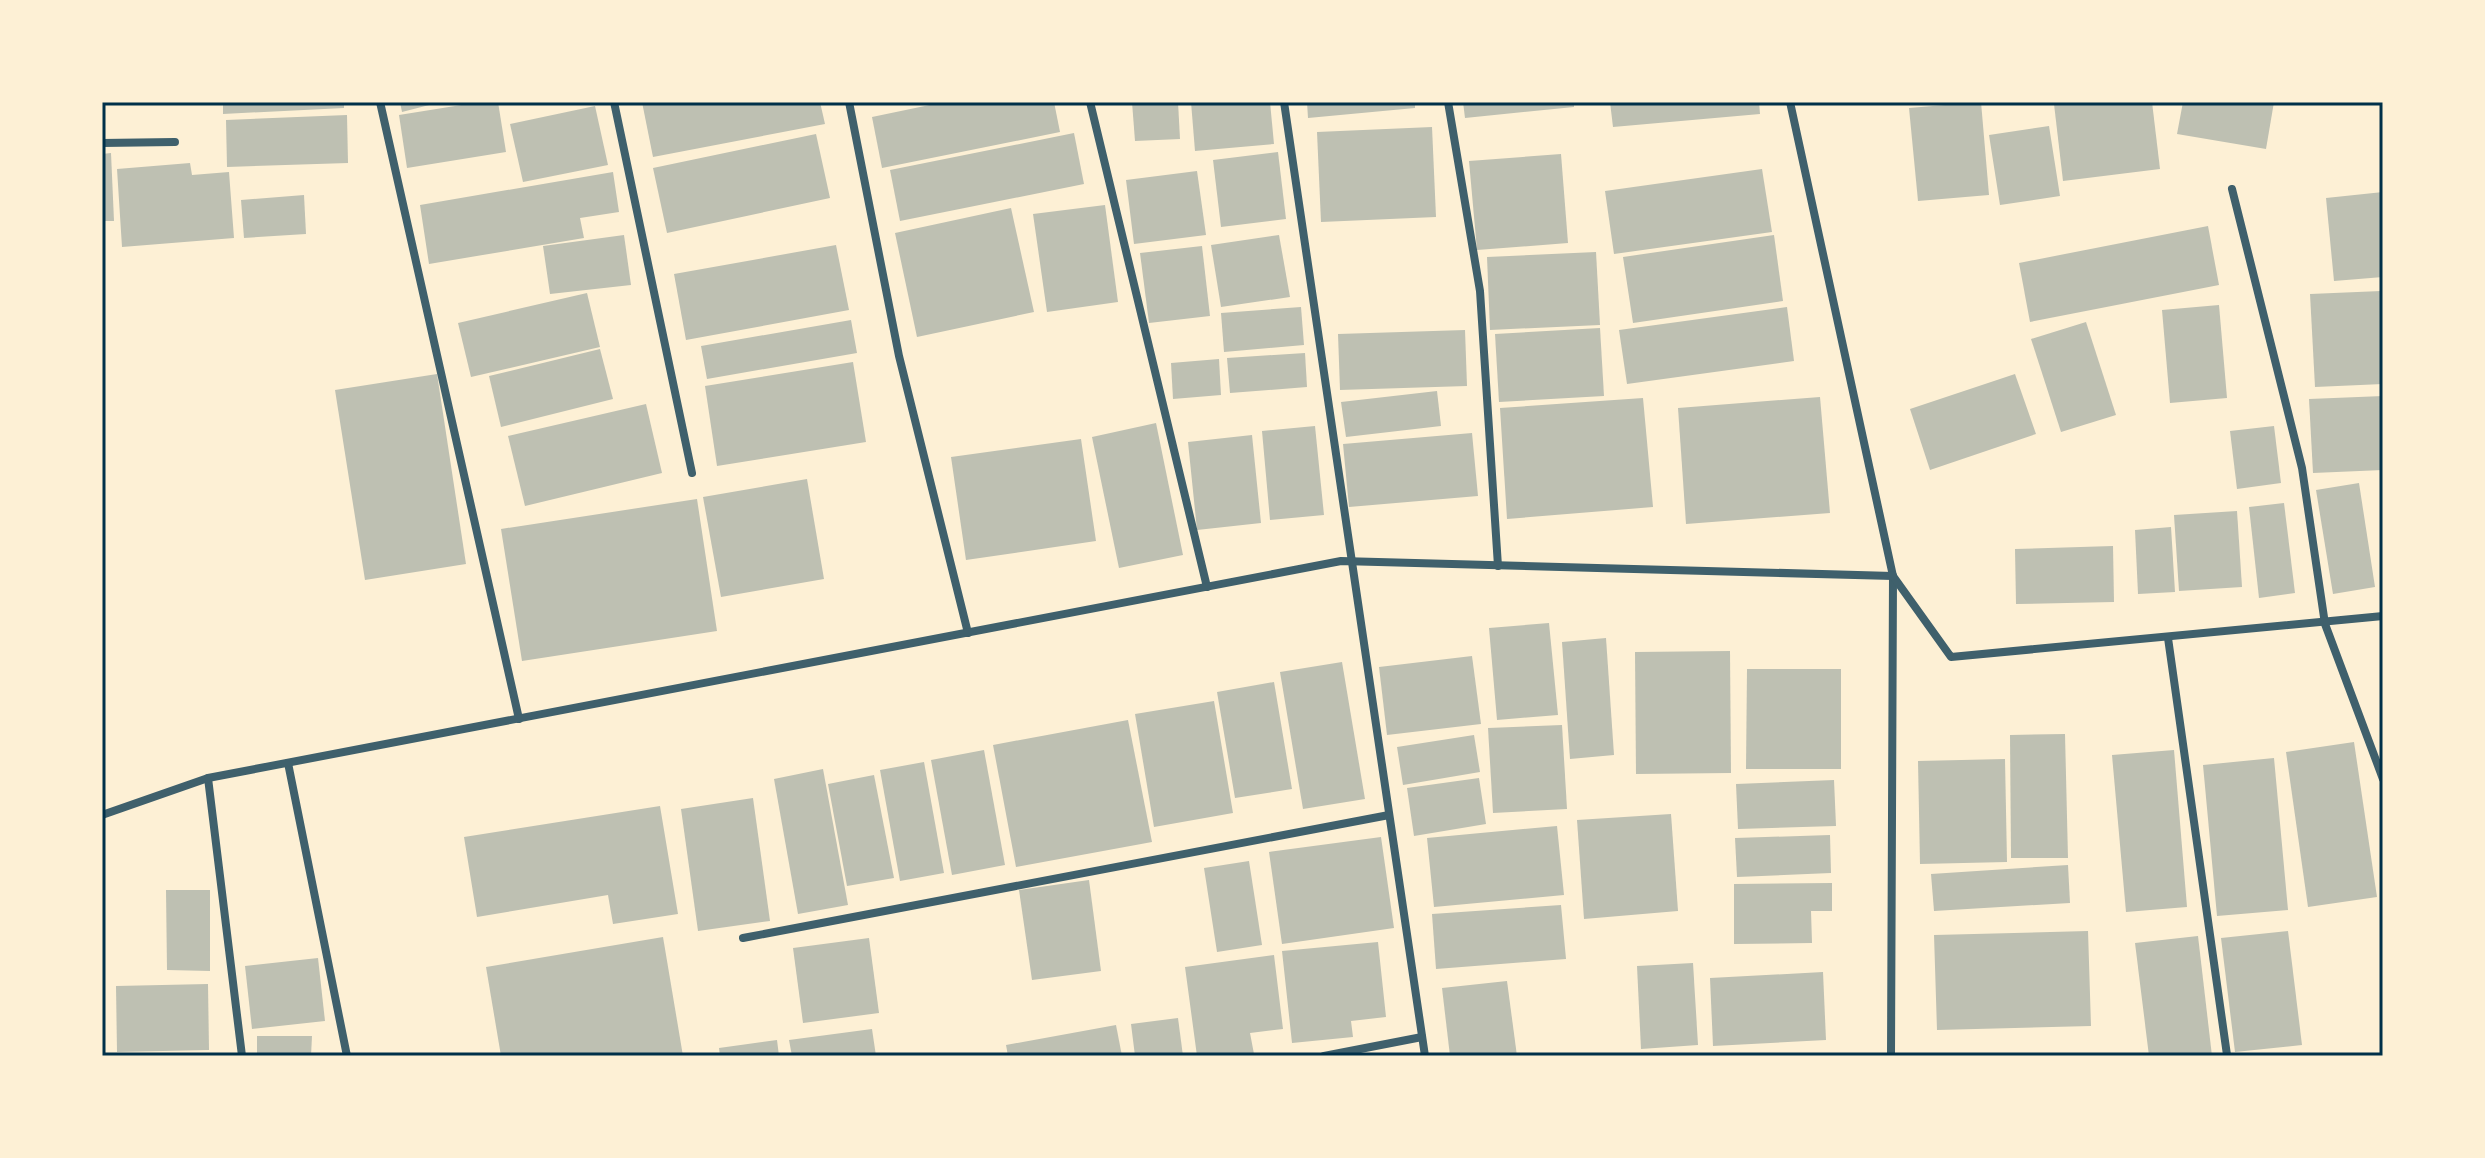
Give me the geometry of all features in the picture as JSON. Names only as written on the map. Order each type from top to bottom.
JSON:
[{"type":"street","points":[[380,102],[519,719]]},
{"type":"street","points":[[614,102],[692,473]]},
{"type":"street","points":[[849,102],[899,356],[968,633]]},
{"type":"street","points":[[1090,102],[1207,587]]},
{"type":"street","points":[[1284,102],[1425,1056]]},
{"type":"street","points":[[1448,102],[1480,291],[1498,566]]},
{"type":"street","points":[[1790,102],[1893,576],[1891,1056]]},
{"type":"street","points":[[102,143],[175,142]]},
{"type":"street","points":[[2232,189],[2302,468],[2325,624],[2383,779]]},
{"type":"street","points":[[102,815],[208,778],[1352,561],[1893,576]]},
{"type":"street","points":[[1893,576],[1951,657],[2325,624],[2383,616]]},
{"type":"street","points":[[2168,638],[2227,1055]]},
{"type":"street","points":[[288,763],[347,1056]]},
{"type":"street","points":[[208,778],[242,1056]]},
{"type":"street","points":[[743,938],[1389,815]]},
{"type":"street","points":[[1324,1056],[1422,1037]]},
{"type":"building","points":[[223,102],[344,102],[344,108],[223,114]]},
{"type":"building","points":[[400,102],[437,102],[437,103],[402,112]]},
{"type":"building","points":[[498,102],[506,152],[407,168],[399,115]]},
{"type":"building","points":[[642,102],[820,102],[825,124],[653,157]]},
{"type":"building","points":[[944,102],[1054,102],[1060,132],[882,168],[872,117]]},
{"type":"building","points":[[1132,102],[1178,102],[1180,139],[1135,141]]},
{"type":"building","points":[[1191,102],[1270,102],[1274,144],[1195,151]]},
{"type":"building","points":[[1307,102],[1415,102],[1415,108],[1308,118]]},
{"type":"building","points":[[1463,102],[1574,102],[1574,107],[1465,118]]},
{"type":"building","points":[[1610,102],[1759,102],[1760,114],[1613,127]]},
{"type":"building","points":[[1981,102],[1989,195],[1918,201],[1909,108]]},
{"type":"building","points":[[2152,102],[2160,169],[2063,181],[2054,104]]},
{"type":"building","points":[[2183,102],[2274,102],[2266,149],[2177,134]]},
{"type":"building","points":[[595,106],[608,165],[523,182],[510,124]]},
{"type":"building","points":[[347,115],[348,163],[227,167],[226,120]]},
{"type":"building","points":[[2049,126],[2060,196],[2000,205],[1989,135]]},
{"type":"building","points":[[1432,127],[1436,217],[1321,222],[1317,132]]},
{"type":"building","points":[[1074,133],[1084,184],[900,221],[890,170]]},
{"type":"building","points":[[816,134],[830,198],[667,233],[653,168]]},
{"type":"building","points":[[1278,152],[1286,219],[1221,227],[1213,160]]},
{"type":"building","points":[[111,153],[114,221],[102,221],[102,154]]},
{"type":"building","points":[[1561,154],[1568,243],[1477,250],[1469,161]]},
{"type":"building","points":[[190,163],[192,175],[229,172],[234,238],[122,247],[117,169]]},
{"type":"building","points":[[1762,169],[1772,232],[1614,254],[1605,191]]},
{"type":"building","points":[[1197,171],[1206,235],[1134,244],[1126,180]]},
{"type":"building","points":[[613,172],[619,212],[580,218],[584,238],[429,264],[420,205]]},
{"type":"building","points":[[2383,192],[2383,277],[2334,281],[2326,198]]},
{"type":"building","points":[[304,195],[306,234],[244,238],[241,200]]},
{"type":"building","points":[[1105,205],[1118,302],[1047,312],[1033,214]]},
{"type":"building","points":[[1011,208],[1034,312],[917,337],[895,233]]},
{"type":"building","points":[[2208,226],[2219,285],[2030,322],[2019,263]]},
{"type":"building","points":[[624,235],[631,285],[550,294],[543,246]]},
{"type":"building","points":[[1279,235],[1290,297],[1221,307],[1211,245]]},
{"type":"building","points":[[1774,235],[1783,301],[1633,323],[1623,257]]},
{"type":"building","points":[[836,245],[849,310],[686,340],[674,274]]},
{"type":"building","points":[[1202,246],[1210,316],[1149,323],[1140,253]]},
{"type":"building","points":[[1596,252],[1600,325],[1490,330],[1487,257]]},
{"type":"building","points":[[2381,291],[2383,384],[2315,387],[2310,294]]},
{"type":"building","points":[[587,293],[600,347],[471,377],[458,323]]},
{"type":"building","points":[[2219,305],[2227,398],[2170,403],[2162,310]]},
{"type":"building","points":[[1301,307],[1304,345],[1224,352],[1221,313]]},
{"type":"building","points":[[1787,307],[1794,361],[1627,384],[1619,330]]},
{"type":"building","points":[[851,320],[857,353],[707,379],[701,346]]},
{"type":"building","points":[[2086,322],[2116,415],[2061,432],[2031,339]]},
{"type":"building","points":[[1600,328],[1604,396],[1499,402],[1495,334]]},
{"type":"building","points":[[1465,330],[1467,386],[1340,390],[1338,334]]},
{"type":"building","points":[[600,349],[613,399],[501,427],[489,376]]},
{"type":"building","points":[[1305,353],[1307,387],[1230,393],[1227,358]]},
{"type":"building","points":[[1219,359],[1221,395],[1173,399],[1171,363]]},
{"type":"building","points":[[853,362],[866,442],[717,466],[705,386]]},
{"type":"building","points":[[437,374],[466,564],[365,580],[335,390]]},
{"type":"building","points":[[2015,374],[2036,434],[1930,470],[1910,409]]},
{"type":"building","points":[[1437,391],[1441,426],[1346,437],[1341,402]]},
{"type":"building","points":[[2383,396],[2383,470],[2313,473],[2309,399]]},
{"type":"building","points":[[1820,397],[1830,513],[1686,524],[1678,408]]},
{"type":"building","points":[[1643,398],[1653,507],[1507,519],[1500,408]]},
{"type":"building","points":[[646,404],[662,473],[525,506],[508,436]]},
{"type":"building","points":[[1156,423],[1183,555],[1119,568],[1092,437]]},
{"type":"building","points":[[1315,426],[1324,515],[1270,520],[1262,431]]},
{"type":"building","points":[[2274,426],[2281,483],[2237,489],[2230,431]]},
{"type":"building","points":[[1472,433],[1478,496],[1349,507],[1343,444]]},
{"type":"building","points":[[1252,435],[1261,523],[1197,530],[1188,442]]},
{"type":"building","points":[[1081,439],[1096,541],[966,560],[951,457]]},
{"type":"building","points":[[807,479],[824,579],[721,597],[703,497]]},
{"type":"building","points":[[2359,483],[2375,587],[2333,594],[2316,490]]},
{"type":"building","points":[[697,499],[717,631],[522,661],[501,529]]},
{"type":"building","points":[[2284,503],[2295,593],[2259,598],[2249,507]]},
{"type":"building","points":[[2237,511],[2242,587],[2179,591],[2174,515]]},
{"type":"building","points":[[2171,527],[2175,592],[2138,594],[2135,530]]},
{"type":"building","points":[[2113,546],[2114,602],[2016,604],[2015,549]]},
{"type":"building","points":[[1549,623],[1558,715],[1497,720],[1489,628]]},
{"type":"building","points":[[1606,638],[1614,755],[1570,759],[1562,642]]},
{"type":"building","points":[[1730,651],[1731,773],[1636,774],[1635,652]]},
{"type":"building","points":[[1472,656],[1481,724],[1387,735],[1379,667]]},
{"type":"building","points":[[1342,662],[1365,799],[1303,809],[1280,672]]},
{"type":"building","points":[[1747,669],[1841,669],[1841,769],[1746,769]]},
{"type":"building","points":[[1274,682],[1292,789],[1235,798],[1217,692]]},
{"type":"building","points":[[1214,701],[1233,813],[1154,827],[1135,714]]},
{"type":"building","points":[[1128,720],[1152,842],[1016,867],[993,745]]},
{"type":"building","points":[[1562,725],[1567,809],[1493,813],[1488,728]]},
{"type":"building","points":[[2065,734],[2068,858],[2011,858],[2010,735]]},
{"type":"building","points":[[1474,735],[1480,772],[1403,785],[1397,747]]},
{"type":"building","points":[[2354,742],[2377,897],[2308,907],[2286,752]]},
{"type":"building","points":[[984,750],[1005,865],[952,875],[931,760]]},
{"type":"building","points":[[2174,750],[2187,907],[2126,912],[2112,755]]},
{"type":"building","points":[[2274,758],[2288,910],[2217,916],[2203,765]]},
{"type":"building","points":[[2005,759],[2007,862],[1920,864],[1918,761]]},
{"type":"building","points":[[924,762],[944,873],[900,881],[880,770]]},
{"type":"building","points":[[823,769],[848,905],[798,914],[774,779]]},
{"type":"building","points":[[874,775],[894,878],[847,886],[828,784]]},
{"type":"building","points":[[1479,778],[1486,824],[1414,836],[1407,788]]},
{"type":"building","points":[[1834,780],[1836,826],[1738,829],[1736,784]]},
{"type":"building","points":[[753,798],[770,921],[698,931],[681,809]]},
{"type":"building","points":[[660,806],[678,914],[613,924],[608,895],[477,917],[464,837]]},
{"type":"building","points":[[1671,814],[1678,911],[1584,919],[1577,820]]},
{"type":"building","points":[[1557,826],[1564,895],[1434,907],[1427,838]]},
{"type":"building","points":[[1830,835],[1831,873],[1737,877],[1735,838]]},
{"type":"building","points":[[1381,837],[1394,928],[1282,944],[1269,852]]},
{"type":"building","points":[[1249,861],[1262,945],[1217,952],[1204,868]]},
{"type":"building","points":[[2068,865],[2070,903],[1934,911],[1931,874]]},
{"type":"building","points":[[1089,880],[1101,971],[1032,980],[1019,890]]},
{"type":"building","points":[[1832,883],[1832,911],[1811,911],[1812,943],[1734,944],[1734,884]]},
{"type":"building","points":[[166,890],[210,890],[210,971],[167,970]]},
{"type":"building","points":[[1561,905],[1566,959],[1436,969],[1432,914]]},
{"type":"building","points":[[2088,931],[2091,1026],[1937,1030],[1934,935]]},
{"type":"building","points":[[2288,931],[2302,1045],[2235,1052],[2221,938]]},
{"type":"building","points":[[2198,936],[2212,1056],[2149,1056],[2135,943]]},
{"type":"building","points":[[663,937],[683,1056],[501,1056],[486,967]]},
{"type":"building","points":[[869,938],[879,1013],[803,1023],[793,948]]},
{"type":"building","points":[[1378,942],[1386,1017],[1351,1021],[1353,1037],[1292,1043],[1282,951]]},
{"type":"building","points":[[1274,955],[1283,1029],[1250,1033],[1254,1054],[1197,1056],[1185,967]]},
{"type":"building","points":[[318,958],[325,1021],[252,1029],[245,966]]},
{"type":"building","points":[[1693,963],[1698,1045],[1641,1049],[1637,966]]},
{"type":"building","points":[[1823,972],[1826,1040],[1713,1046],[1710,978]]},
{"type":"building","points":[[1507,981],[1517,1056],[1450,1056],[1442,988]]},
{"type":"building","points":[[208,984],[209,1050],[117,1052],[116,986]]},
{"type":"building","points":[[1178,1018],[1183,1056],[1135,1056],[1131,1024]]},
{"type":"building","points":[[1116,1025],[1122,1056],[1008,1056],[1006,1045]]},
{"type":"building","points":[[872,1029],[876,1056],[792,1056],[789,1040]]},
{"type":"building","points":[[257,1036],[312,1036],[311,1056],[257,1056]]},
{"type":"building","points":[[777,1040],[779,1056],[720,1056],[719,1048]]}]
